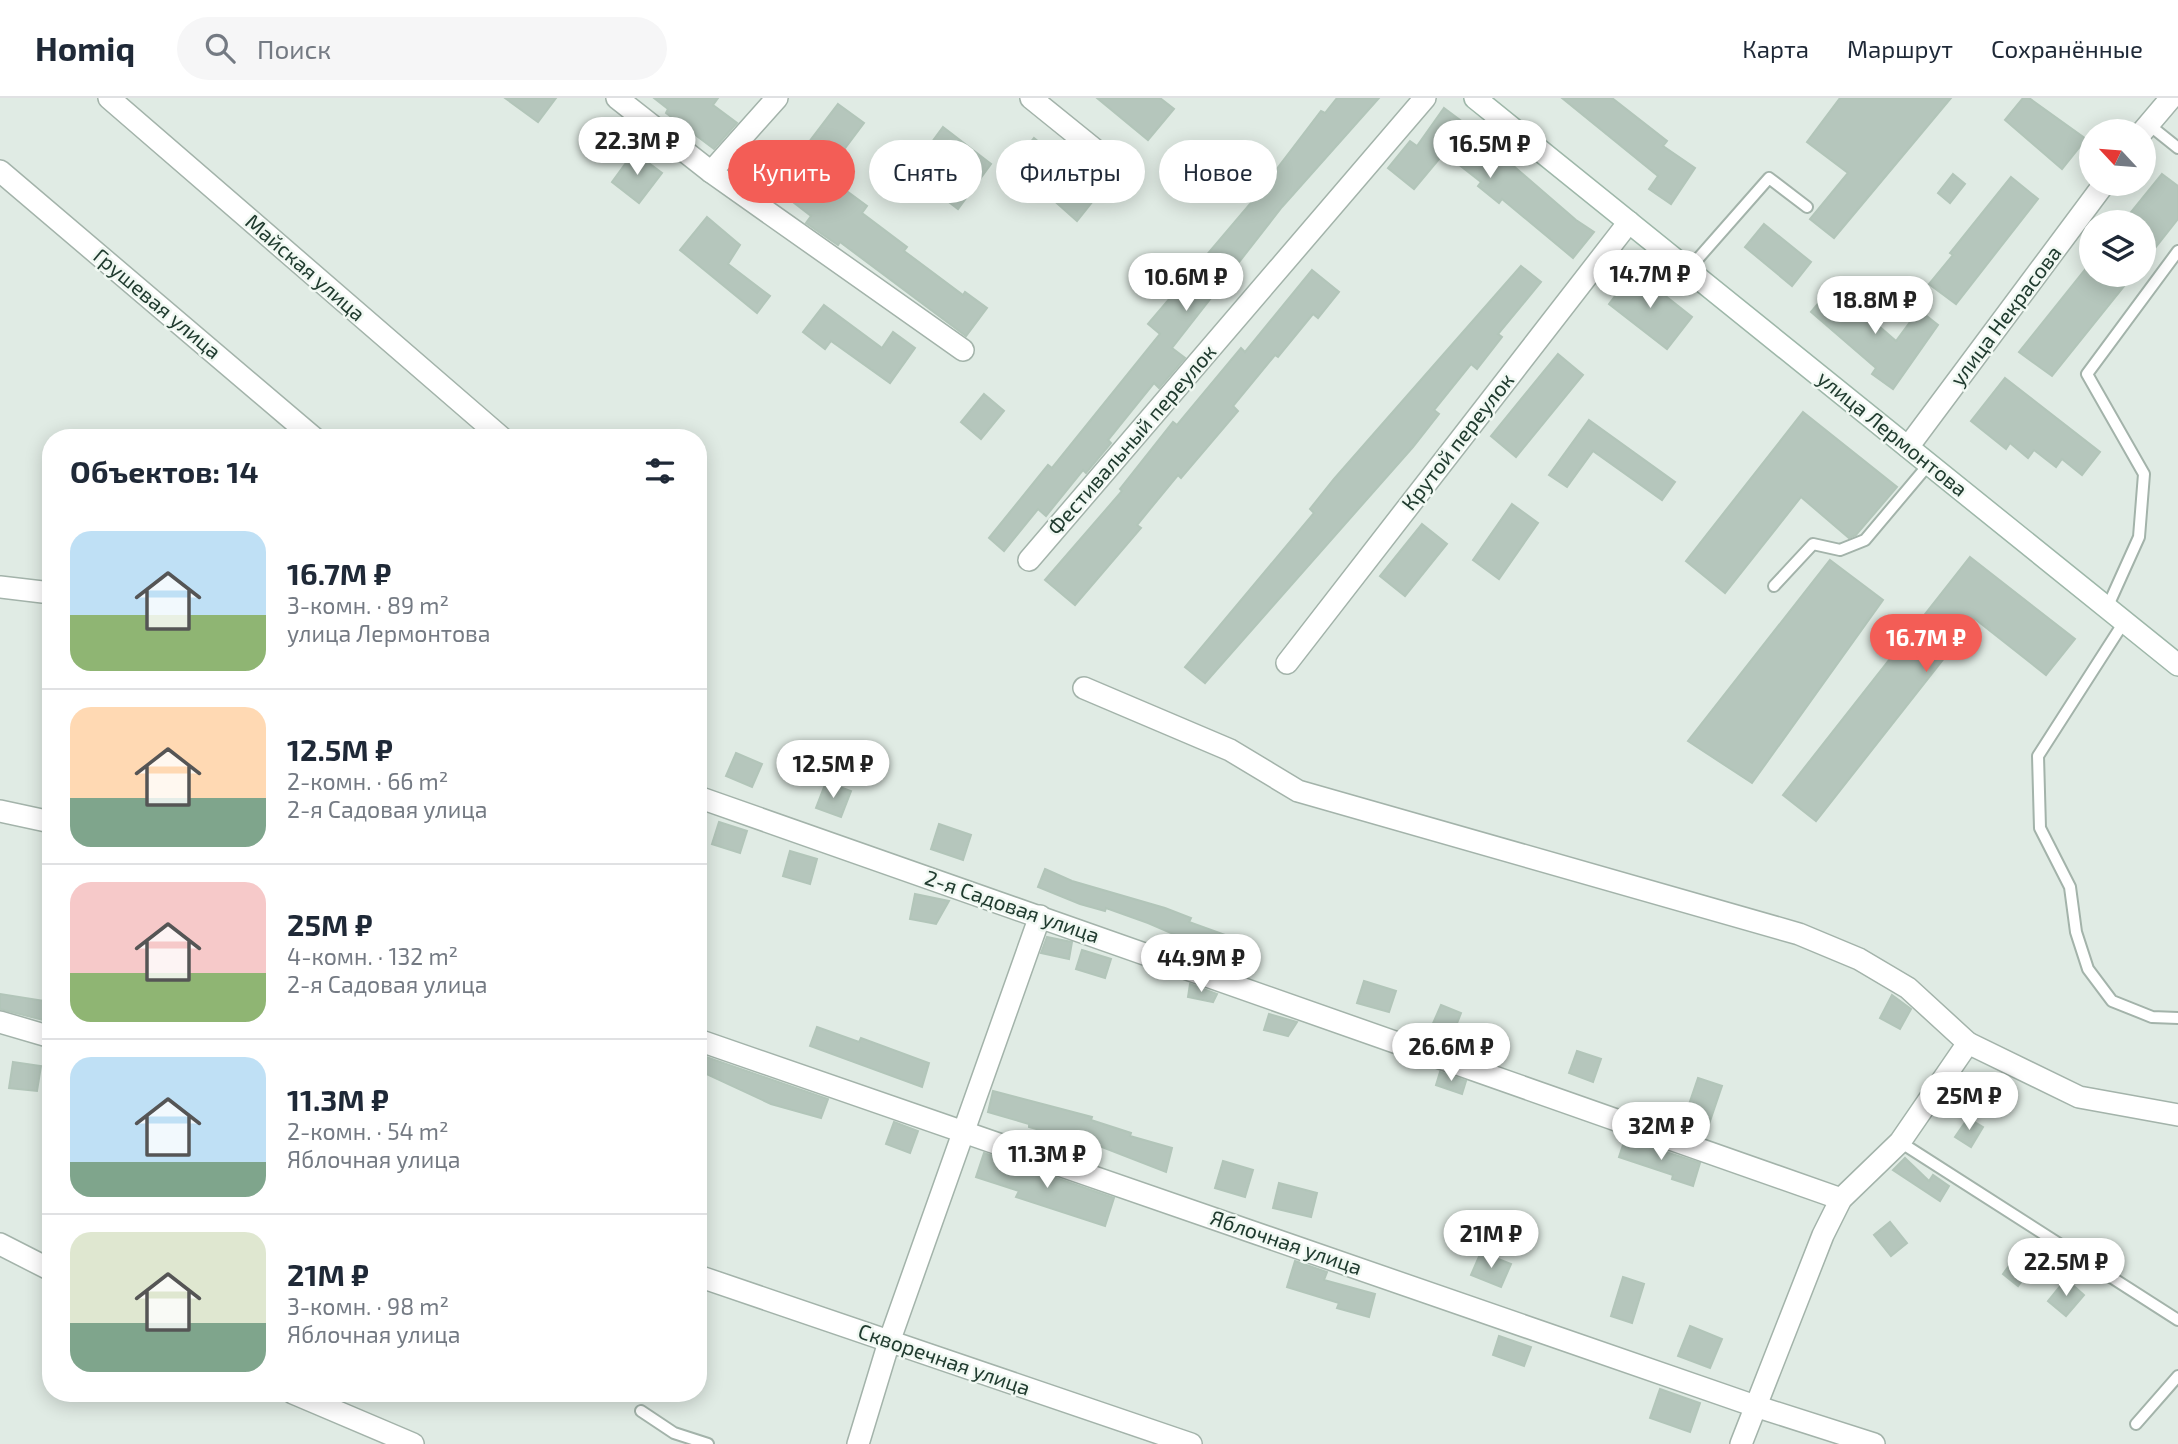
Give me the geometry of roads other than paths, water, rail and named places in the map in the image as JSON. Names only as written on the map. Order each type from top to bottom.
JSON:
[{"type":"street","name":"Майская улица","points":[[109,98],[492,429]]},
{"type":"street","points":[[617,98],[711,172],[963,350]]},
{"type":"street","points":[[711,172],[777,98]]},
{"type":"street","points":[[1031,98],[1083,140]]},
{"type":"street","name":"Фестивальный переулок","points":[[1029,560],[1425,98]]},
{"type":"street","name":"улица Лермонтова","points":[[1475,98],[2178,665]]},
{"type":"street","points":[[2153,119],[2171,98]]},
{"type":"street","name":"Грушевая улица","points":[[0,171],[303,429]]},
{"type":"street","name":"улица Некрасова","points":[[1908,447],[2095,196]]},
{"type":"street","name":"Крутой переулок","points":[[1287,663],[1629,222]]},
{"type":"street","points":[[0,587],[42,592]]},
{"type":"street","points":[[1084,688],[1230,750],[1298,791],[1799,934],[1859,959],[1908,988],[1968,1044],[2079,1097],[2178,1115]]},
{"type":"street","name":"2-я Садовая улица","points":[[707,800],[1841,1199]]},
{"type":"street","points":[[0,811],[42,820]]},
{"type":"street","points":[[858,1444],[890,1342],[1040,916]]},
{"type":"street","points":[[0,1022],[42,1034]]},
{"type":"street","name":"Яблочная улица","points":[[707,1043],[1755,1406],[1874,1444]]},
{"type":"street","points":[[1741,1444],[1823,1235],[1841,1199],[1900,1142],[1968,1044]]},
{"type":"street","points":[[0,1244],[42,1265]]},
{"type":"street","name":"Скворечная улица","points":[[707,1279],[1191,1444]]},
{"type":"street","points":[[314,1402],[413,1444]]},
{"type":"lane","points":[[2156,134],[2178,148]]},
{"type":"lane","points":[[1688,270],[1769,178],[1807,207]]},
{"type":"lane","points":[[2178,251],[2087,373],[2144,474],[2139,537],[2116,615],[2038,756],[2040,828],[2070,887],[2076,932],[2088,969],[2112,1001],[2152,1017],[2178,1018]]},
{"type":"lane","points":[[1774,586],[1814,544],[1840,550],[1865,540],[1929,464]]},
{"type":"lane","points":[[1900,1142],[2178,1320]]},
{"type":"lane","points":[[2136,1424],[2178,1376]]},
{"type":"lane","points":[[641,1411],[674,1433],[708,1444]]}]
